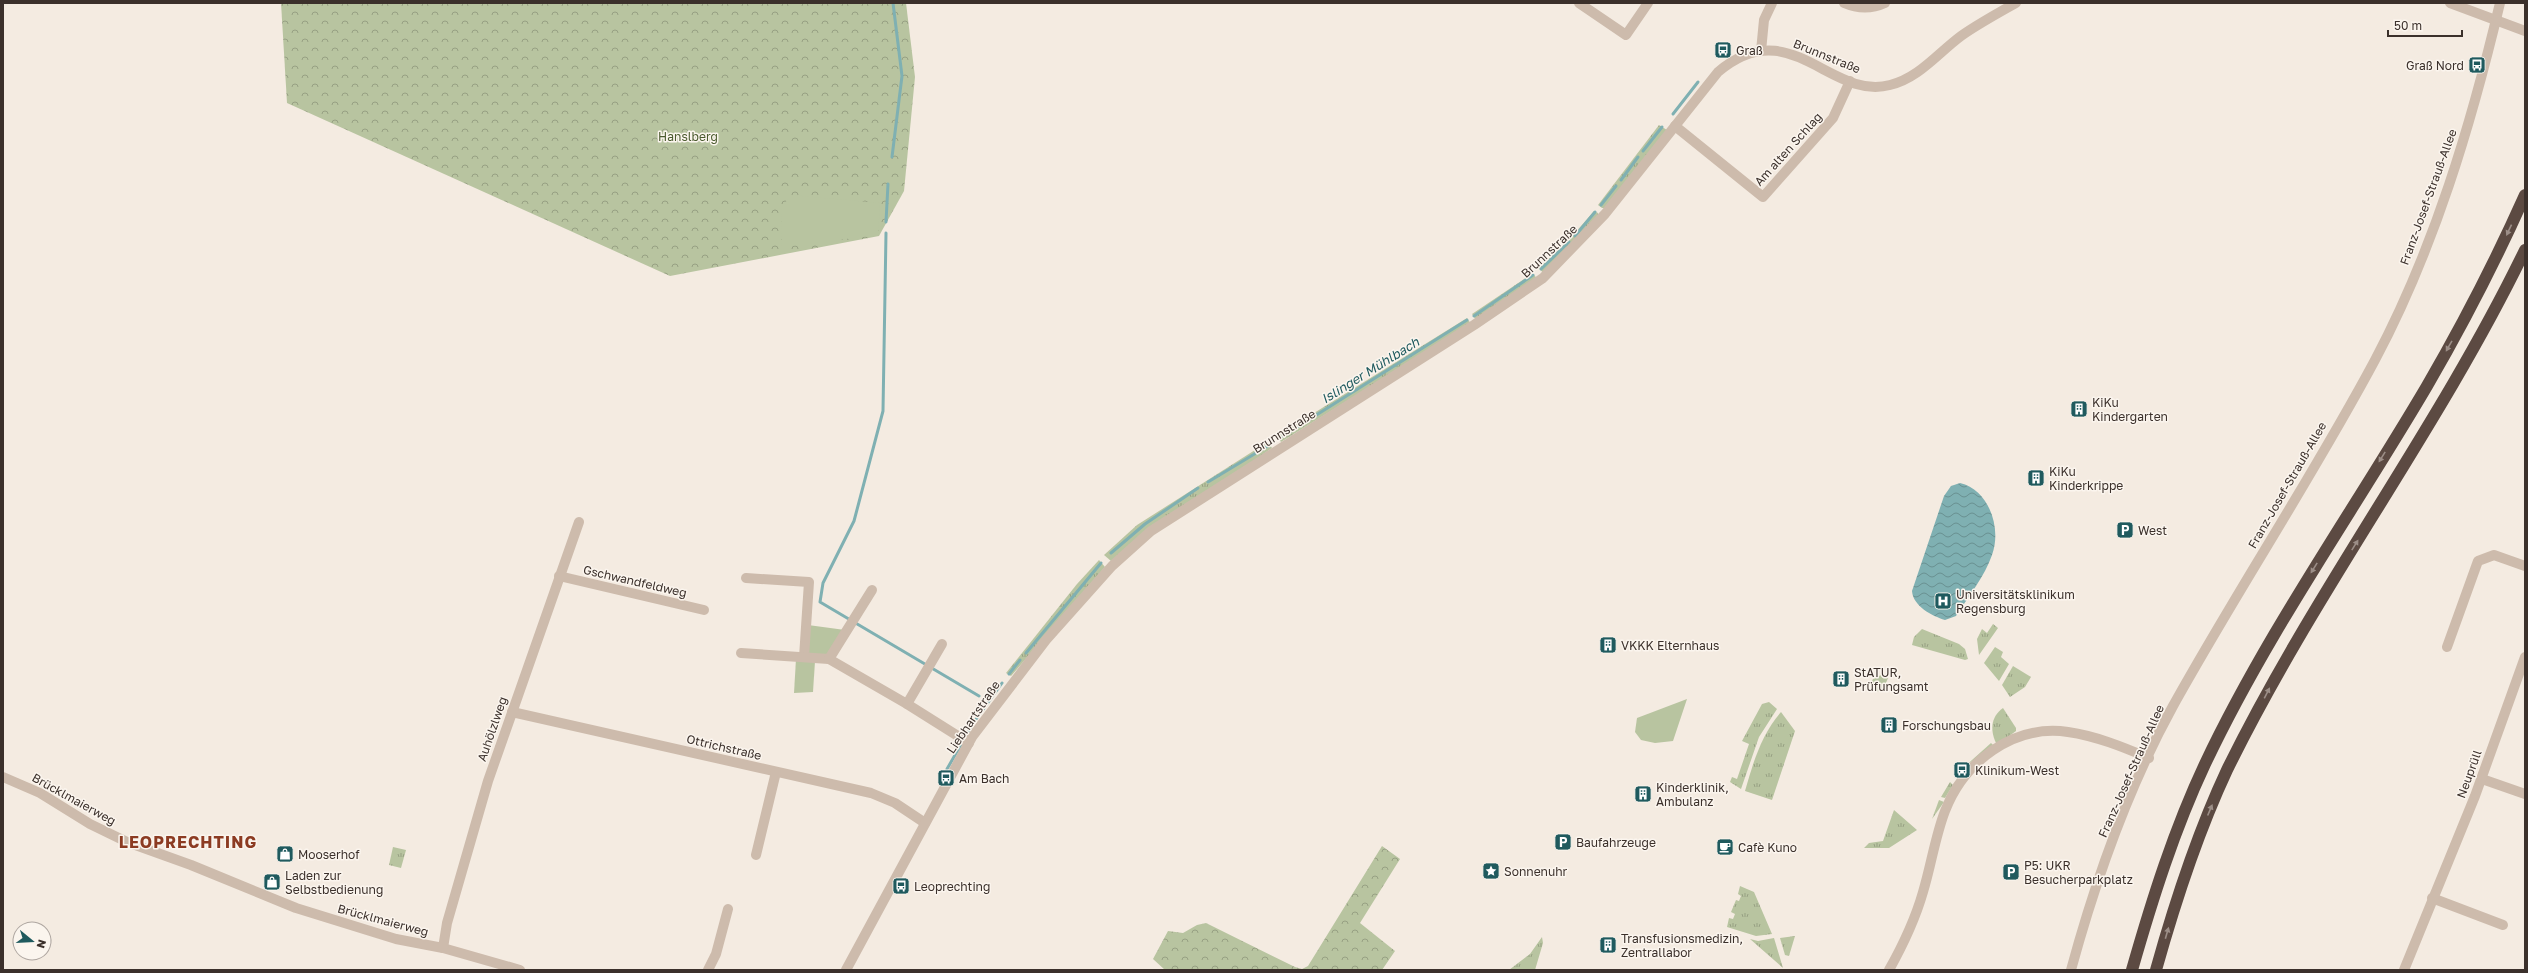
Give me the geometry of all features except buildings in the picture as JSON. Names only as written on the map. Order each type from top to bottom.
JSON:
[{"type":"highway","points":[[2132,970],[2170,850],[2211,752],[2279,624],[2454,338],[2488,274],[2525,195]]},
{"type":"highway","points":[[2156,970],[2193,854],[2227,771],[2298,638],[2462,370],[2525,250]]},
{"type":"street","points":[[1580,3],[1626,35],[1648,3]]},
{"type":"street","points":[[1761,51],[1764,20],[1772,3]]},
{"type":"street","points":[[1844,3],[1854,7],[1867,8],[1885,3]]},
{"type":"street","name":"Brunnstraße","points":[[1084,597],[1112,566],[1151,531],[1474,325],[1543,278],[1604,214],[1718,72],[1739,58],[1761,51],[1778,51],[1791,55],[1850,81],[1878,87],[1902,82],[1915,76],[1962,35],[2016,3]]},
{"type":"street","points":[[2450,3],[2525,31]]},
{"type":"street","name":"Franz-Josef-Strauß-Allee","points":[[2071,970],[2118,831],[2172,708],[2344,414],[2394,321],[2423,255],[2460,149],[2500,3]]},
{"type":"street","name":"Am alten Schlag","points":[[1675,126],[1762,197],[1833,118],[1850,81]]},
{"type":"street","name":"Auhölzlweg","points":[[443,948],[447,923],[486,788],[579,522]]},
{"type":"street","points":[[2447,647],[2478,561],[2494,555],[2525,566]]},
{"type":"street","name":"Gschwandfeldweg","points":[[559,576],[704,610]]},
{"type":"street","points":[[746,578],[809,582],[804,657]]},
{"type":"street","points":[[829,659],[872,590]]},
{"type":"street","name":"Liebhartstraße","points":[[846,970],[925,823],[965,740],[1046,640],[1084,597]]},
{"type":"street","points":[[907,704],[942,644]]},
{"type":"street","points":[[741,653],[829,659],[907,704],[965,740]]},
{"type":"street","name":"Neuprüll","points":[[2404,970],[2432,898],[2482,779],[2525,657]]},
{"type":"street","name":"Ottrichstraße","points":[[512,712],[871,793],[895,803],[925,823]]},
{"type":"street","points":[[1889,970],[1916,915],[1945,812],[1960,782],[1978,761],[2008,742],[2045,731],[2068,732],[2094,738],[2149,758]]},
{"type":"street","points":[[756,855],[776,772]]},
{"type":"street","name":"Brücklmaierweg","points":[[3,777],[40,793],[90,824],[127,842],[191,865],[255,893],[296,908],[396,939],[443,948],[520,970]]},
{"type":"street","points":[[2482,779],[2525,794]]},
{"type":"street","points":[[2432,898],[2503,924]]},
{"type":"street","points":[[708,970],[720,942],[728,908]]},
{"type":"green space","name":"Hanslberg","points":[[281,3],[906,3],[915,77],[904,191],[879,236],[670,276],[287,103]]},
{"type":"green space","points":[[1659,125],[1667,130],[1605,208],[1602,208],[1598,205]]},
{"type":"green space","points":[[791,195],[880,203],[878,235],[782,247],[781,208]]},
{"type":"green space","points":[[1594,211],[1598,213],[1598,217],[1544,274],[1539,268],[1568,241]]},
{"type":"green space","points":[[1533,273],[1537,279],[1476,320],[1472,314]]},
{"type":"green space","points":[[1467,318],[1471,324],[1281,442],[1277,436]]},
{"type":"green space","points":[[1266,443],[1269,443],[1272,448],[1111,561],[1104,555],[1137,525]]},
{"type":"green space","points":[[1099,560],[1105,567],[1011,676],[1006,673],[1077,584]]},
{"type":"green space","points":[[1993,624],[1998,628],[1979,655],[1977,639],[1982,629],[1987,633]]},
{"type":"green space","points":[[808,625],[845,630],[828,657],[806,656]]},
{"type":"green space","points":[[1922,629],[1959,644],[1965,649],[1968,659],[1965,660],[1912,645],[1914,637]]},
{"type":"green space","points":[[1995,647],[2003,652],[2001,657],[2009,664],[1999,681],[1984,663]]},
{"type":"green space","points":[[796,659],[815,661],[813,692],[794,693]]},
{"type":"green space","points":[[2013,666],[2031,677],[2025,687],[2010,697],[2002,685]]},
{"type":"green space","points":[[1883,674],[1888,678],[1883,690],[1875,692],[1871,683],[1873,679]]},
{"type":"green space","points":[[1687,699],[1673,741],[1655,743],[1641,740],[1635,732],[1637,718]]},
{"type":"green space","points":[[1769,702],[1777,709],[1759,737],[1741,789],[1730,782],[1732,777],[1737,779],[1749,744],[1742,741],[1762,704]]},
{"type":"green space","points":[[2003,708],[2016,728],[2016,731],[1997,745],[1993,735],[1992,725],[1996,716]]},
{"type":"green space","points":[[1781,712],[1795,731],[1772,800],[1745,791],[1758,750],[1768,730]]},
{"type":"green space","points":[[1991,743],[1993,745],[1962,769]]},
{"type":"green space","points":[[1950,782],[1953,785],[1945,798],[1941,797]]},
{"type":"green space","points":[[1939,800],[1944,802],[1932,819]]},
{"type":"green space","points":[[1894,810],[1917,830],[1889,848],[1864,848],[1869,843],[1883,841]]},
{"type":"green space","points":[[1382,846],[1400,859],[1360,923],[1395,951],[1382,970],[1165,970],[1153,959],[1168,931],[1183,933],[1197,925],[1206,923],[1295,967],[1302,969],[1308,966]]},
{"type":"green space","points":[[393,847],[406,850],[401,868],[389,865]]},
{"type":"green space","points":[[1740,886],[1754,892],[1772,934],[1756,936],[1727,927],[1729,918],[1733,919],[1735,914],[1731,912],[1736,900],[1739,901],[1741,896],[1738,894]]},
{"type":"green space","points":[[1795,936],[1789,956],[1785,955],[1780,938]]},
{"type":"green space","points":[[1542,937],[1543,943],[1535,970],[1509,970],[1530,954]]},
{"type":"green space","points":[[1774,938],[1783,968],[1750,939],[1758,941]]},
{"type":"water","points":[[1960,483],[1979,493],[1986,502],[1994,522],[1995,544],[1989,563],[1976,586],[1956,616],[1945,620],[1934,616],[1919,606],[1913,596],[1912,591],[1944,496],[1951,486]]},
{"type":"waterway","points":[[892,157],[902,76],[893,3]]},
{"type":"waterway","name":"Islinger Mühlbach","points":[[1673,114],[1698,82]]},
{"type":"waterway","name":"Islinger Mühlbach","points":[[1643,151],[1662,127]]},
{"type":"waterway","name":"Islinger Mühlbach","points":[[1621,180],[1638,157]]},
{"type":"waterway","points":[[886,222],[888,184]]},
{"type":"waterway","name":"Islinger Mühlbach","points":[[1601,205],[1616,186]]},
{"type":"waterway","name":"Islinger Mühlbach","points":[[1575,236],[1595,212]]},
{"type":"waterway","points":[[886,233],[883,411],[854,521],[823,583],[820,602],[979,696]]},
{"type":"waterway","name":"Islinger Mühlbach","points":[[1541,269],[1569,242]]},
{"type":"waterway","name":"Islinger Mühlbach","points":[[1474,316],[1533,275]]},
{"type":"waterway","name":"Islinger Mühlbach","points":[[1283,436],[1467,320]]},
{"type":"waterway","name":"Islinger Mühlbach","points":[[1208,482],[1271,444]]},
{"type":"waterway","name":"Islinger Mühlbach","points":[[1111,553],[1145,524],[1198,488]]},
{"type":"waterway","name":"Islinger Mühlbach","points":[[1026,653],[1101,563]]},
{"type":"waterway","name":"Islinger Mühlbach","points":[[1009,674],[1020,660]]},
{"type":"waterway","name":"Islinger Mühlbach","points":[[947,769],[974,722],[1002,683]]},
{"type":"place","name":"Graß","points":[[1723,50]]},
{"type":"place","name":"Graß Nord","points":[[2477,65]]},
{"type":"place","name":"KiKu Kindergarten","points":[[2079,409]]},
{"type":"place","name":"KiKu Kinderkrippe","points":[[2036,478]]},
{"type":"place","name":"West","points":[[2125,530]]},
{"type":"place","name":"Universitätsklinikum Regensburg","points":[[1943,601]]},
{"type":"place","name":"VKKK Elternhaus","points":[[1608,645]]},
{"type":"place","name":"StATUR, Prüfungsamt","points":[[1841,679]]},
{"type":"place","name":"Forschungsbau","points":[[1889,725]]},
{"type":"place","name":"Klinikum-West","points":[[1962,770]]},
{"type":"place","name":"Am Bach","points":[[946,778]]},
{"type":"place","name":"Kinderklinik, Ambulanz","points":[[1643,794]]},
{"type":"place","name":"Baufahrzeuge","points":[[1563,842]]},
{"type":"place","name":"Cafè Kuno","points":[[1725,847]]},
{"type":"place","name":"Mooserhof","points":[[285,854]]},
{"type":"place","name":"Sonnenuhr","points":[[1491,871]]},
{"type":"place","name":"P5: UKR Besucherparkplatz","points":[[2011,872]]},
{"type":"place","name":"Laden zur Selbstbedienung","points":[[272,882]]},
{"type":"place","name":"Leoprechting","points":[[901,886]]},
{"type":"place","name":"Transfusionsmedizin, Zentrallabor","points":[[1608,945]]},
{"type":"district","name":"LEOPRECHTING","points":[[188,842]]}]
